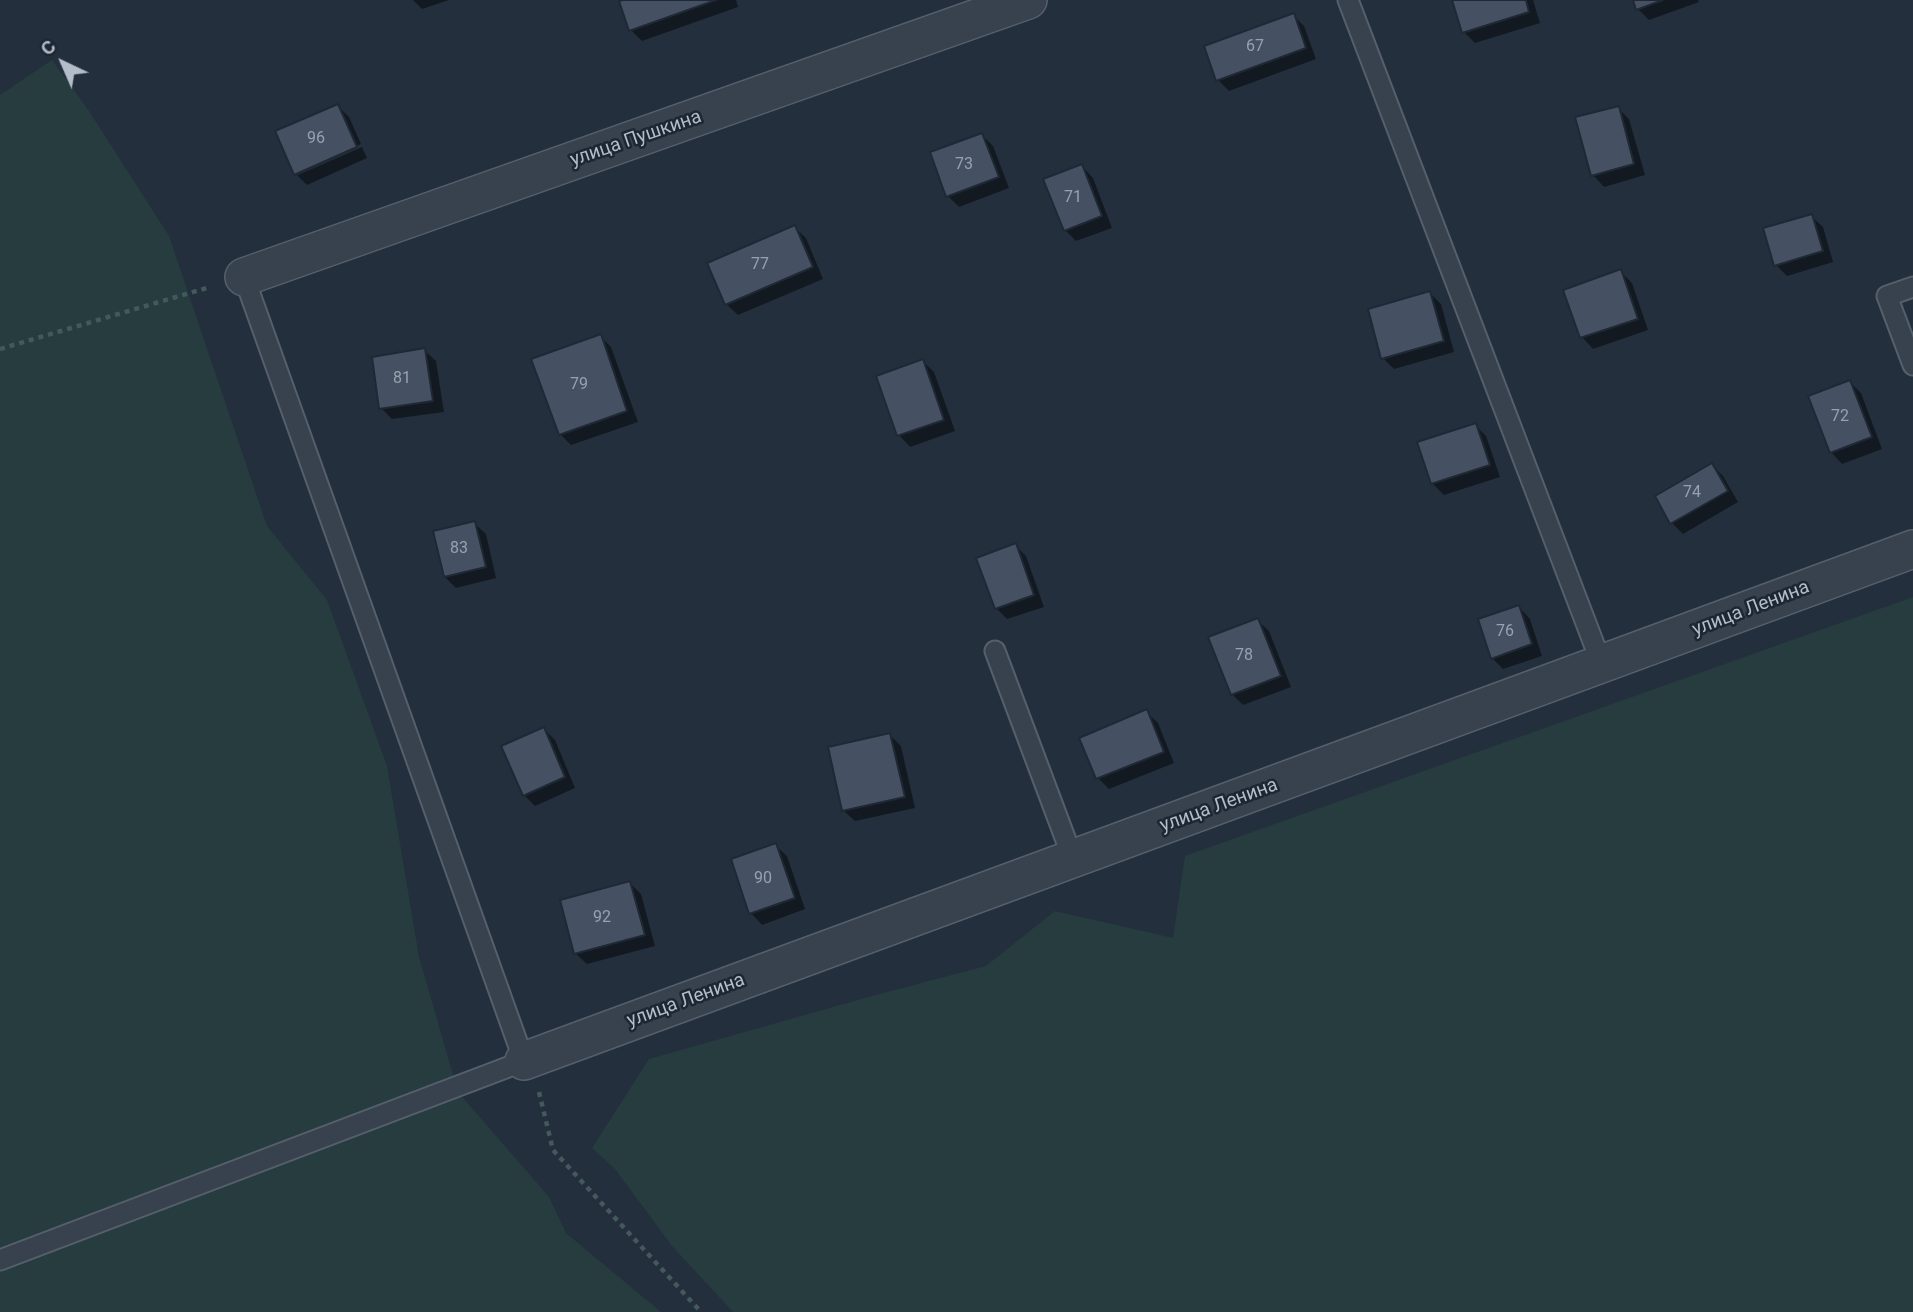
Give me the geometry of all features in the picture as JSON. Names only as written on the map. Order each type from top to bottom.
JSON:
[{"type":"street","name":"улица Пушкина","points":[[244,277],[1028,0]]},
{"type":"street","name":"улица Ленина","points":[[524,1061],[1913,549]]},
{"type":"lane","points":[[1348,0],[1602,665]]},
{"type":"lane","points":[[0,1260],[524,1061],[244,277]]},
{"type":"lane","points":[[1913,287],[1887,296],[1913,365]]},
{"type":"lane","points":[[995,651],[1073,859]]},
{"type":"path","points":[[0,349],[244,277]]},
{"type":"path","points":[[524,1061],[534,1074],[553,1150],[701,1312]]},
{"type":"green space","points":[[52,60],[89,111],[169,236],[267,526],[327,600],[387,766],[419,957],[458,1092],[549,1197],[566,1233],[661,1312],[0,1312],[0,95]]},
{"type":"green space","points":[[1913,597],[1913,1312],[733,1312],[672,1246],[615,1169],[592,1148],[649,1059],[986,966],[1055,911],[1173,938],[1185,856]]},
{"type":"building","points":[[716,0],[629,31],[619,1]]},
{"type":"building","points":[[1452,0],[1526,0],[1529,12],[1462,33]]},
{"type":"building","points":[[1633,0],[1663,0],[1636,10]]},
{"type":"building","points":[[1294,13],[1306,48],[1216,81],[1204,46]]},
{"type":"building","points":[[338,104],[357,147],[294,175],[275,131]]},
{"type":"building","points":[[1619,106],[1634,164],[1591,176],[1575,117]]},
{"type":"building","points":[[982,133],[999,177],[946,197],[930,152]]},
{"type":"building","points":[[1082,164],[1102,216],[1064,231],[1043,179]]},
{"type":"building","points":[[1812,214],[1823,251],[1774,266],[1763,228]]},
{"type":"building","points":[[795,225],[813,267],[725,305],[707,263]]},
{"type":"building","points":[[1621,269],[1638,319],[1580,338],[1563,290]]},
{"type":"building","points":[[1430,291],[1444,341],[1381,359],[1368,309]]},
{"type":"building","points":[[601,334],[627,411],[559,435],[531,359]]},
{"type":"building","points":[[425,348],[433,401],[379,409],[372,357]]},
{"type":"building","points":[[923,359],[944,420],[897,436],[876,376]]},
{"type":"building","points":[[1850,380],[1872,437],[1830,453],[1808,396]]},
{"type":"building","points":[[1476,423],[1490,465],[1431,484],[1417,442]]},
{"type":"building","points":[[1712,463],[1728,491],[1670,524],[1655,496]]},
{"type":"building","points":[[475,521],[486,567],[444,577],[433,531]]},
{"type":"building","points":[[1016,543],[1034,595],[995,609],[976,558]]},
{"type":"building","points":[[1519,605],[1532,644],[1491,659],[1478,619]]},
{"type":"building","points":[[1258,618],[1281,676],[1231,695],[1208,637]]},
{"type":"building","points":[[1147,709],[1164,752],[1096,779],[1079,738]]},
{"type":"building","points":[[544,727],[565,777],[523,796],[501,746]]},
{"type":"building","points":[[890,733],[905,797],[842,811],[828,747]]},
{"type":"building","points":[[776,843],[795,898],[749,914],[731,859]]},
{"type":"building","points":[[630,881],[645,935],[574,954],[560,900]]}]
